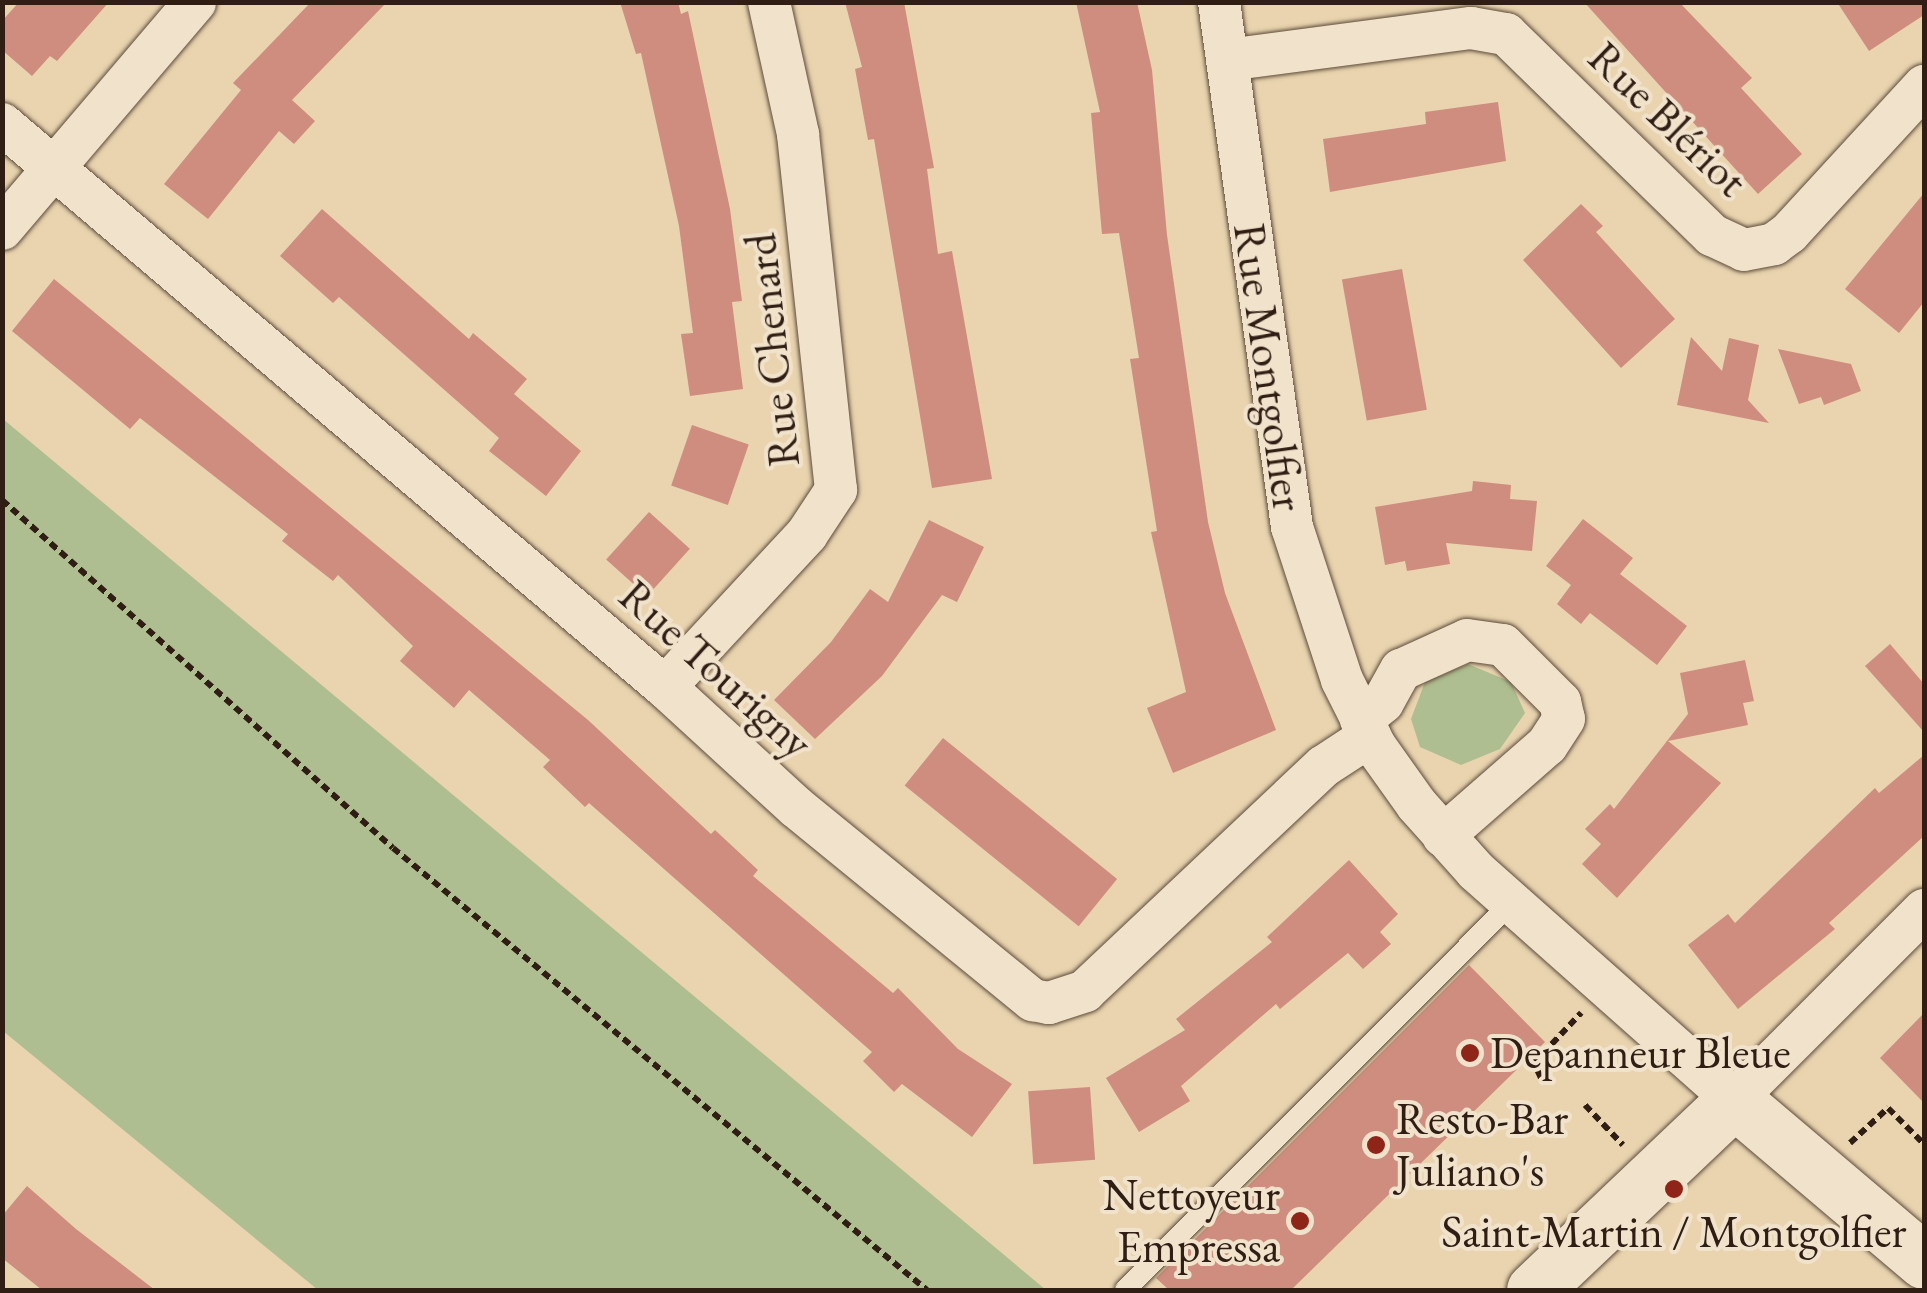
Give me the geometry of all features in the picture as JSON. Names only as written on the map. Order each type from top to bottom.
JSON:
[{"type":"main road","name":"Rue Montgolfier","points":[[1734,1100],[1924,1261]]},
{"type":"main road","points":[[1534,1290],[1734,1100]]},
{"type":"street","points":[[2,229],[195,2]]},
{"type":"street","name":"Rue Chenard","points":[[665,687],[807,534],[836,490],[798,134],[769,2]]},
{"type":"street","name":"Rue Montgolfier","points":[[1219,2],[1292,527],[1315,610],[1366,728],[1443,836],[1511,903],[1734,1100]]},
{"type":"street","name":"Rue Blériot","points":[[1227,60],[1471,28],[1506,34],[1712,236],[1744,250],[1774,244],[1789,233],[1924,86]]},
{"type":"street","name":"Rue Tourigny","points":[[2,124],[665,687],[984,964],[1043,1003],[1085,992],[1366,728]]},
{"type":"street","points":[[1366,728],[1402,670],[1467,640],[1503,646],[1560,702],[1564,719],[1547,745],[1443,836]]},
{"type":"street","points":[[1734,1100],[1924,910]]},
{"type":"lane","points":[[1124,1290],[1511,903]]},
{"type":"path","points":[[2,500],[393,848],[927,1290]]},
{"type":"path","points":[[1541,1078],[1534,1063],[1581,1013]]},
{"type":"path","points":[[1585,1105],[1628,1150]]},
{"type":"path","points":[[1848,1146],[1888,1108],[1924,1144]]},
{"type":"green space","points":[[2,419],[1046,1290],[318,1290],[3,1031]]},
{"type":"green space","points":[[1468,664],[1511,682],[1525,713],[1500,749],[1461,765],[1420,747],[1411,719],[1425,682]]},
{"type":"building","points":[[19,2],[109,2],[57,61],[50,56],[32,76],[2,50],[2,21]]},
{"type":"building","points":[[311,2],[387,2],[292,100],[315,121],[294,144],[279,131],[208,219],[164,184],[241,90],[233,83]]},
{"type":"building","points":[[620,2],[678,2],[681,14],[688,11],[730,209],[742,301],[732,302],[743,389],[690,396],[681,334],[693,333],[679,226],[641,53],[636,54]]},
{"type":"building","points":[[845,2],[904,2],[934,168],[927,169],[938,254],[952,251],[992,479],[932,488],[874,139],[868,140],[855,69],[862,67]]},
{"type":"building","points":[[1076,2],[1137,2],[1152,70],[1167,235],[1208,522],[1225,593],[1276,730],[1173,773],[1147,708],[1186,692],[1151,532],[1157,531],[1130,359],[1139,358],[1119,233],[1102,234],[1091,113],[1100,112]]},
{"type":"building","points":[[1584,2],[1679,2],[1752,78],[1741,88],[1802,154],[1758,194]]},
{"type":"building","points":[[1837,2],[1924,2],[1924,15],[1869,51]]},
{"type":"building","points":[[1498,102],[1506,161],[1330,192],[1323,139],[1426,124],[1425,112]]},
{"type":"building","points":[[1924,193],[1924,302],[1899,333],[1845,289]]},
{"type":"building","points":[[1581,204],[1603,226],[1596,232],[1675,319],[1621,368],[1523,260]]},
{"type":"building","points":[[322,209],[469,339],[473,333],[527,379],[514,394],[581,451],[546,496],[489,451],[499,438],[339,297],[333,303],[280,256]]},
{"type":"building","points":[[1402,269],[1427,410],[1367,420],[1342,280]]},
{"type":"building","points":[[54,279],[588,720],[711,834],[715,830],[758,870],[753,876],[893,993],[898,988],[958,1049],[1012,1084],[972,1137],[902,1084],[894,1092],[863,1061],[872,1052],[589,803],[585,807],[543,767],[550,760],[469,690],[454,708],[400,661],[413,646],[338,575],[333,581],[282,541],[288,534],[140,418],[130,429],[12,331]]},
{"type":"building","points":[[1691,337],[1722,371],[1729,338],[1759,345],[1748,400],[1769,423],[1677,405]]},
{"type":"building","points":[[1778,349],[1851,364],[1861,391],[1824,405],[1821,397],[1799,404]]},
{"type":"building","points":[[692,425],[749,445],[728,505],[671,486]]},
{"type":"building","points":[[1473,481],[1511,485],[1510,499],[1537,501],[1532,551],[1446,543],[1450,564],[1407,571],[1405,561],[1385,565],[1375,507],[1472,491]]},
{"type":"building","points":[[649,512],[690,549],[647,596],[606,560]]},
{"type":"building","points":[[1583,519],[1633,558],[1620,574],[1687,626],[1657,665],[1590,613],[1581,624],[1557,604],[1571,585],[1546,566]]},
{"type":"building","points":[[929,520],[984,547],[957,602],[942,595],[882,676],[815,739],[774,700],[831,642],[870,589],[888,602]]},
{"type":"building","points":[[1890,644],[1924,684],[1924,732],[1865,666]]},
{"type":"building","points":[[1745,660],[1754,701],[1743,703],[1748,725],[1668,741],[1721,783],[1617,898],[1582,864],[1601,844],[1585,829],[1610,804],[1614,809],[1688,714],[1680,673]]},
{"type":"building","points":[[943,738],[1117,879],[1079,926],[905,785]]},
{"type":"building","points":[[1924,755],[1924,836],[1829,923],[1835,929],[1738,1009],[1688,945],[1728,914],[1735,923],[1875,788],[1879,793]]},
{"type":"building","points":[[1349,860],[1398,914],[1380,932],[1391,944],[1363,969],[1348,953],[1280,1009],[1276,1004],[1181,1086],[1190,1101],[1139,1132],[1106,1078],[1185,1030],[1176,1019],[1272,942],[1267,937]]},
{"type":"building","points":[[1469,965],[1545,1042],[1291,1290],[1169,1290],[1156,1278]]},
{"type":"building","points":[[1924,1013],[1924,1103],[1880,1058]]},
{"type":"building","points":[[1090,1087],[1095,1160],[1033,1164],[1028,1091]]},
{"type":"building","points":[[27,1186],[155,1290],[42,1290],[2,1258],[2,1216]]},
{"type":"place","name":"Depanneur Bleue","points":[[1470,1053]]},
{"type":"place","name":"Resto-Bar Juliano's","points":[[1376,1145]]},
{"type":"place","name":"Saint-Martin / Montgolfier","points":[[1674,1189]]},
{"type":"place","name":"Nettoyeur Empressa","points":[[1300,1221]]}]
